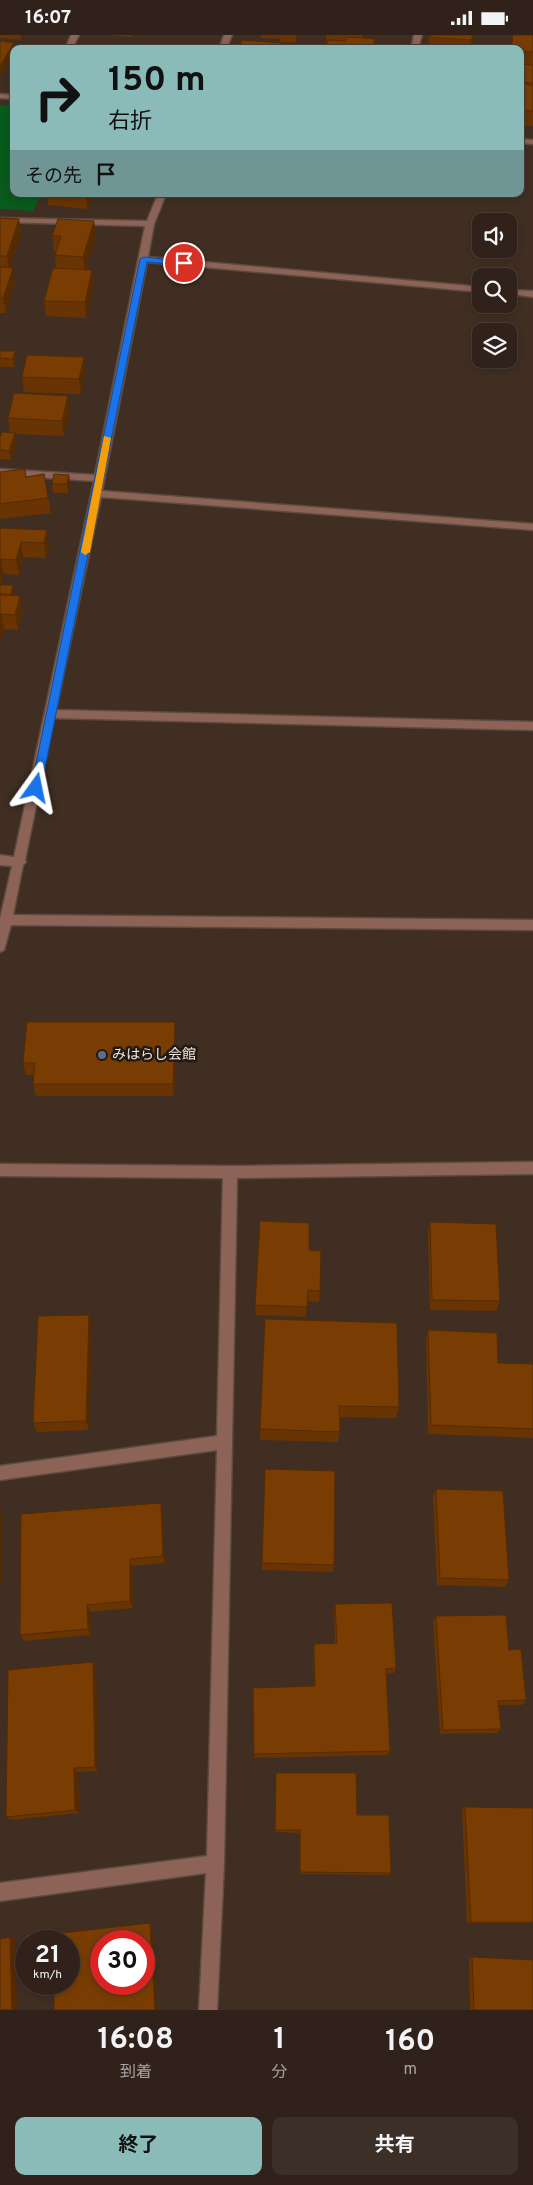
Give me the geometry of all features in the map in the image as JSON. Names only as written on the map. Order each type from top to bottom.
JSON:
[{"type":"street","points":[[0,947],[52,714],[150,224],[161,197]]},
{"type":"street","points":[[0,220],[150,224]]},
{"type":"street","points":[[144,259],[472,289]]},
{"type":"street","points":[[517,293],[533,294]]},
{"type":"street","points":[[0,472],[99,478]]},
{"type":"street","points":[[97,495],[533,527]]},
{"type":"street","points":[[52,714],[533,726]]},
{"type":"street","points":[[0,860],[20,862]]},
{"type":"street","points":[[6,920],[533,925]]},
{"type":"street","points":[[0,1170],[230,1172],[533,1168]]},
{"type":"street","points":[[208,2010],[214,1863],[230,1172]]},
{"type":"street","points":[[0,1473],[224,1441]]},
{"type":"street","points":[[0,1892],[214,1863]]},
{"type":"green space","points":[[0,105],[10,106],[10,197],[40,197],[33,211],[0,209]]},
{"type":"building","points":[[429,35],[473,35],[471,40],[429,37]]},
{"type":"building","points":[[513,35],[533,35],[533,52],[524,51],[524,45],[512,45]]},
{"type":"building","points":[[347,37],[375,39],[373,45],[327,45],[328,40],[345,41]]},
{"type":"building","points":[[242,40],[283,43],[282,45],[240,45]]},
{"type":"building","points":[[0,41],[14,43],[10,45],[10,50],[0,66]]},
{"type":"building","points":[[524,64],[533,65],[533,83],[524,82]]},
{"type":"building","points":[[524,84],[533,85],[533,111],[524,110]]},
{"type":"building","points":[[0,218],[19,219],[7,256],[0,256]]},
{"type":"building","points":[[58,219],[94,221],[83,257],[55,255],[61,236],[52,236]]},
{"type":"building","points":[[0,267],[13,268],[3,298],[0,298]]},
{"type":"building","points":[[53,268],[92,270],[85,302],[44,301]]},
{"type":"building","points":[[0,351],[15,351],[13,359],[0,358]]},
{"type":"building","points":[[27,355],[84,357],[79,379],[22,377]]},
{"type":"building","points":[[14,393],[68,396],[62,421],[8,418]]},
{"type":"building","points":[[2,432],[15,433],[9,451],[0,450]]},
{"type":"building","points":[[25,469],[26,477],[44,474],[48,498],[0,504],[0,472]]},
{"type":"building","points":[[54,474],[69,475],[67,484],[52,484]]},
{"type":"building","points":[[0,528],[47,530],[44,543],[21,542],[16,560],[1,559],[0,564]]},
{"type":"building","points":[[0,585],[13,585],[11,594],[0,594]]},
{"type":"building","points":[[0,595],[20,596],[15,615],[1,614],[0,618]]},
{"type":"building","name":"みはらし会館","points":[[27,1022],[175,1022],[173,1084],[33,1084],[35,1063],[23,1063]]},
{"type":"building","points":[[260,1221],[309,1223],[309,1250],[321,1251],[320,1291],[308,1290],[307,1307],[255,1305]]},
{"type":"building","points":[[430,1222],[496,1224],[500,1301],[432,1300]]},
{"type":"building","points":[[89,1315],[86,1421],[33,1423],[38,1316]]},
{"type":"building","points":[[265,1319],[397,1323],[399,1407],[339,1406],[340,1432],[260,1429]]},
{"type":"building","points":[[428,1330],[497,1333],[498,1363],[533,1364],[533,1429],[431,1425]]},
{"type":"building","points":[[265,1469],[335,1471],[334,1565],[262,1563]]},
{"type":"building","points":[[436,1489],[503,1491],[509,1580],[440,1578]]},
{"type":"building","points":[[161,1503],[163,1556],[130,1559],[130,1601],[87,1605],[88,1629],[20,1635],[21,1514]]},
{"type":"building","points":[[392,1603],[396,1668],[386,1669],[390,1751],[254,1754],[253,1688],[315,1686],[314,1644],[337,1643],[335,1604]]},
{"type":"building","points":[[506,1615],[509,1650],[521,1649],[526,1700],[498,1701],[501,1729],[443,1730],[436,1616]]},
{"type":"building","points":[[93,1662],[95,1767],[74,1768],[75,1810],[6,1817],[8,1670]]},
{"type":"building","points":[[276,1773],[356,1773],[357,1815],[389,1815],[391,1873],[300,1872],[300,1830],[275,1830]]},
{"type":"building","points":[[465,1807],[533,1808],[533,1922],[471,1922]]},
{"type":"building","points":[[150,1923],[150,1930],[90,1930],[90,1995],[154,1995],[155,2010],[54,2010],[54,1995],[80,1995],[80,1931]]},
{"type":"building","points":[[10,1937],[12,2010],[0,2010],[0,1939]]},
{"type":"building","points":[[472,1957],[533,1960],[533,2010],[474,2010]]},
{"type":"slow traffic","points":[[85,552],[107,438]]},
{"type":"place","name":"みはらし会館","points":[[102,1055]]},
{"type":"route","points":[[36,788],[144,259],[184,263]]}]
